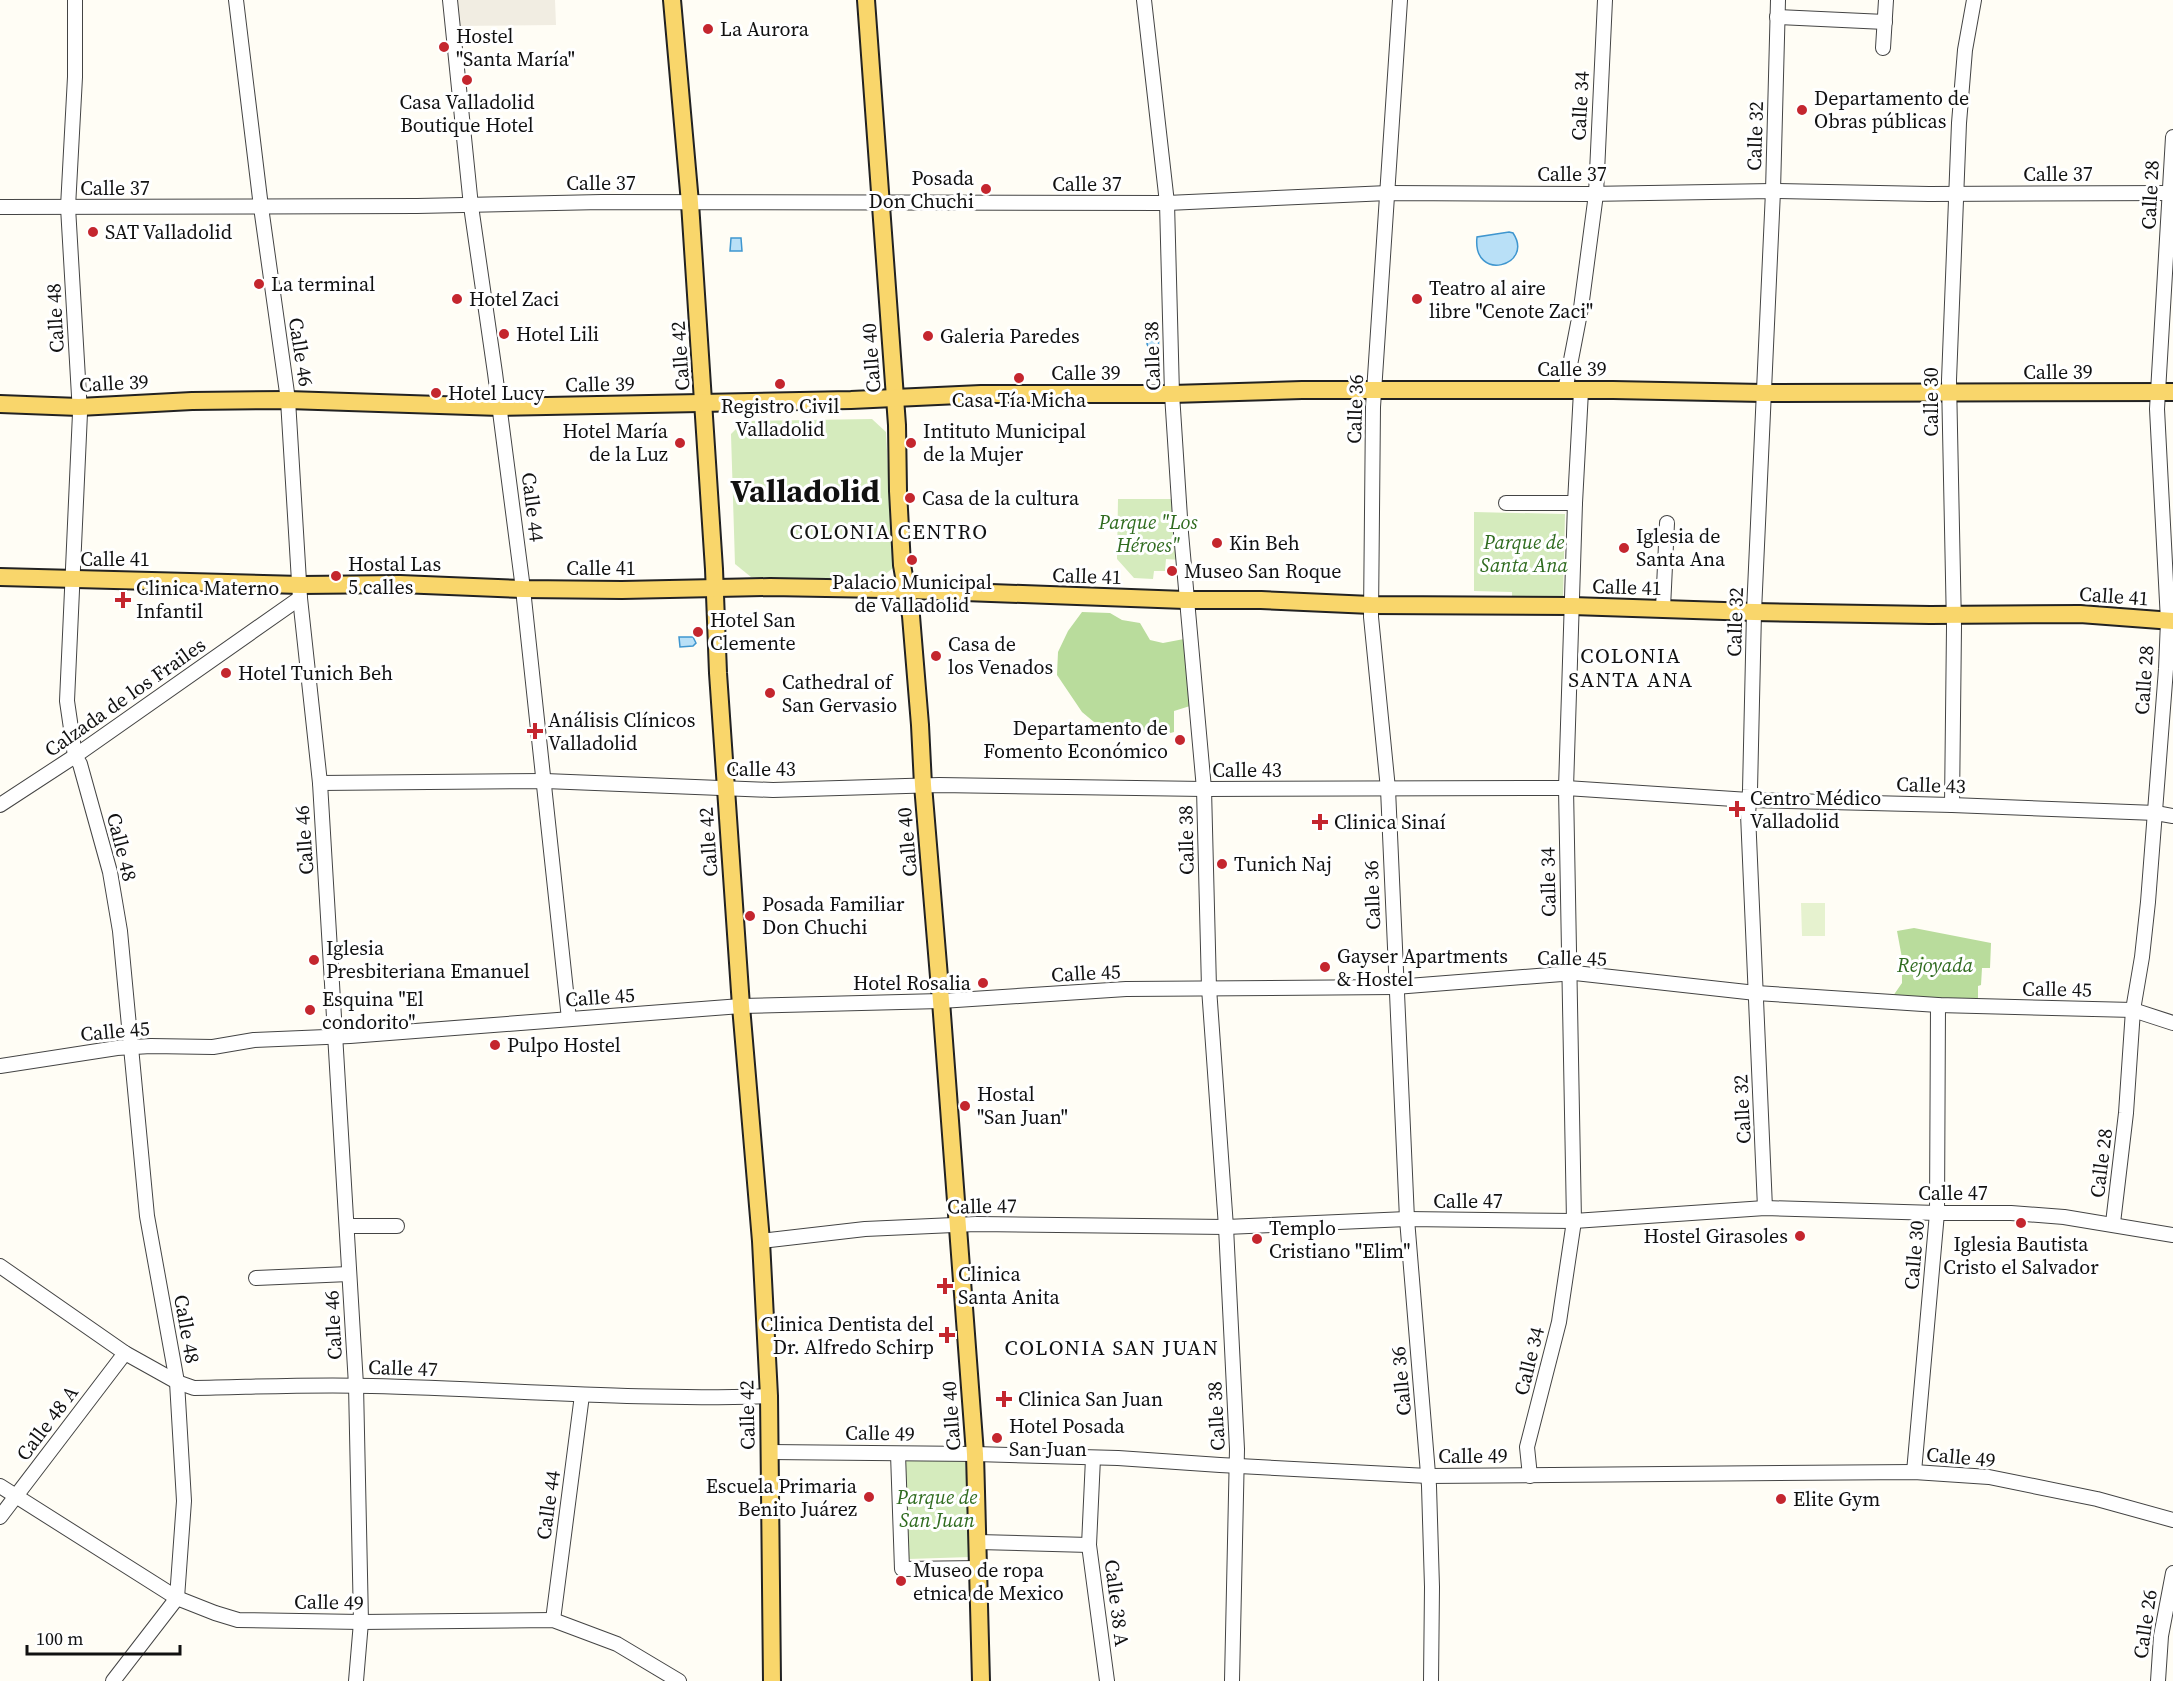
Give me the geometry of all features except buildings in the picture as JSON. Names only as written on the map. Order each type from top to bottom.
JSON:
[{"type":"main road","name":"Calle 42","points":[[672,0],[690,203],[704,403],[718,673],[741,1006],[761,1241],[769,1396],[772,1681]]},
{"type":"main road","name":"Calle 40","points":[[866,0],[895,399],[902,565],[911,616],[920,725],[975,1454],[981,1681]]},
{"type":"main road","name":"Calle 39","points":[[0,404],[79,407],[192,401],[288,400],[500,406],[895,399],[981,394],[1172,394],[1302,390],[2165,393]]},
{"type":"main road","name":"Calle 41","points":[[0,577],[175,580],[301,592],[400,584],[524,589],[782,587],[1371,605],[1572,606],[1953,615],[2080,614],[2170,621]]},
{"type":"street","name":"Calle 48","points":[[75,0],[75,77],[68,207],[79,407],[67,701],[75,756],[80,764],[110,872],[120,931],[147,1216],[177,1382],[184,1501],[177,1598]]},
{"type":"street","name":"Calle 46","points":[[236,0],[261,207],[288,400],[301,592],[320,783],[356,1386],[361,1622],[356,1681]]},
{"type":"street","name":"Calle 44","points":[[450,0],[471,206],[524,589],[569,1019]]},
{"type":"street","name":"Calle 38","points":[[1144,0],[1167,203],[1172,394],[1185,600],[1204,789],[1209,988],[1226,1227],[1238,1466],[1232,1681]]},
{"type":"street","name":"Calle 36","points":[[1400,0],[1374,390],[1371,605],[1388,789],[1407,1219],[1428,1476],[1432,1587],[1431,1681]]},
{"type":"street","name":"Calle 34","points":[[1530,1476],[1527,1447],[1559,1322],[1574,1221],[1566,788],[1575,503],[1573,391],[1596,194],[1605,0]]},
{"type":"street","name":"Calle 32","points":[[1765,1208],[1748,814],[1754,612],[1773,191],[1778,0]]},
{"type":"street","points":[[1883,48],[1886,0]]},
{"type":"street","name":"Calle 30","points":[[1952,805],[1953,615],[1949,393],[1965,50],[1974,0]]},
{"type":"street","points":[[1777,17],[1884,22]]},
{"type":"street","name":"Calle 28","points":[[2113,1223],[2126,1113],[2133,1010],[2143,946],[2156,813],[2170,621],[2157,409],[2165,393],[2173,137]]},
{"type":"street","name":"Calle 37","points":[[0,207],[471,206],[602,202],[1167,203],[1388,194],[1773,191],[1957,194],[2171,193]]},
{"type":"street","points":[[1506,503],[1575,503]]},
{"type":"street","points":[[1663,608],[1667,524]]},
{"type":"street","name":"Calzada de los Frailes","points":[[0,805],[75,756],[301,592]]},
{"type":"street","name":"Calle 43","points":[[320,783],[545,781],[726,789],[923,785],[1204,789],[1566,788],[1749,800],[1952,805],[2156,813],[2173,816]]},
{"type":"street","name":"Calle 45","points":[[0,1066],[130,1047],[213,1047],[254,1040],[335,1037],[741,1006],[941,1001],[1126,990],[1395,987],[1569,974],[1756,993],[1938,1005],[2133,1010],[2173,1023]]},
{"type":"street","name":"Calle 30","points":[[1914,1472],[1937,1214],[1938,1005]]},
{"type":"street","name":"Calle 47","points":[[761,1241],[865,1229],[959,1225],[1226,1227],[1407,1219],[1574,1221],[1765,1208],[1937,1214],[2011,1213],[2113,1223],[2173,1235]]},
{"type":"street","points":[[347,1226],[397,1226]]},
{"type":"street","name":"Calle 47","points":[[0,1266],[125,1353],[177,1382],[194,1388],[356,1386],[582,1395],[722,1398],[769,1396]]},
{"type":"street","points":[[256,1278],[349,1274]]},
{"type":"street","name":"Calle 48 A","points":[[0,1517],[125,1353]]},
{"type":"street","name":"Calle 44","points":[[552,1620],[582,1395]]},
{"type":"street","name":"Calle 49","points":[[769,1452],[975,1454],[1093,1458],[1428,1476],[1914,1472],[1989,1477],[2097,1499],[2173,1520]]},
{"type":"street","points":[[898,1454],[902,1569],[979,1568]]},
{"type":"street","name":"Calle 38 A","points":[[1093,1458],[1089,1545],[1107,1681]]},
{"type":"street","name":"Calle 49","points":[[0,1486],[177,1598],[238,1620],[361,1622],[552,1620],[618,1644],[679,1681]]},
{"type":"street","points":[[978,1542],[1089,1545]]},
{"type":"street","name":"Calle 26","points":[[2158,1681],[2161,1636],[2173,1573]]},
{"type":"street","points":[[113,1681],[177,1598]]},
{"type":"green space","points":[[872,419],[886,432],[893,568],[877,581],[751,577],[735,564],[731,434],[744,421]]},
{"type":"green space","name":"Parque \"Los Héroes\"","points":[[1118,499],[1177,499],[1180,560],[1166,559],[1165,571],[1154,571],[1153,579],[1134,578],[1117,559]]},
{"type":"green space","name":"Parque de Santa Ana","points":[[1474,512],[1565,514],[1563,599],[1512,599],[1512,592],[1474,591]]},
{"type":"green space","points":[[1082,612],[1110,613],[1122,620],[1140,623],[1150,640],[1163,643],[1184,639],[1190,706],[1174,711],[1174,732],[1167,734],[1148,732],[1135,727],[1094,722],[1082,712],[1057,675],[1058,652],[1068,631]]},
{"type":"green space","points":[[1801,903],[1825,903],[1825,936],[1802,936]]},
{"type":"green space","name":"Rejoyada","points":[[1914,928],[1991,943],[1990,968],[1982,968],[1981,985],[1978,986],[1978,1001],[1893,996],[1902,983],[1902,958],[1897,931]]},
{"type":"green space","name":"Parque de San Juan","points":[[965,1458],[971,1557],[908,1559],[904,1459]]},
{"type":"shaded area","points":[[450,0],[555,0],[556,25],[453,26]]},
{"type":"water","points":[[1513,233],[1518,245],[1516,254],[1510,261],[1501,265],[1492,265],[1484,260],[1478,251],[1477,237]]},
{"type":"water","points":[[731,238],[741,238],[742,251],[730,251]]},
{"type":"water","points":[[1150,330],[1154,330],[1159,338],[1158,349],[1153,352],[1147,344]]},
{"type":"water","points":[[679,637],[693,637],[696,643],[693,646],[680,647]]},
{"type":"place","name":"La Aurora","points":[[708,29]]},
{"type":"place","name":"Hostel \"Santa María\"","points":[[444,47]]},
{"type":"place","name":"Casa Valladolid Boutique Hotel","points":[[467,80]]},
{"type":"place","name":"Departamento de Obras públicas","points":[[1802,110]]},
{"type":"place","name":"Posada Don Chuchi","points":[[986,189]]},
{"type":"place","name":"SAT Valladolid","points":[[93,232]]},
{"type":"place","name":"La terminal","points":[[259,284]]},
{"type":"place","name":"Hotel Zaci","points":[[457,299]]},
{"type":"place","name":"Teatro al aire libre \"Cenote Zaci\"","points":[[1417,299]]},
{"type":"place","name":"Hotel Lili","points":[[504,334]]},
{"type":"place","name":"Galeria Paredes","points":[[928,336]]},
{"type":"place","name":"Casa Tía Micha","points":[[1019,378]]},
{"type":"place","name":"Registro Civil Valladolid","points":[[780,384]]},
{"type":"place","name":"Hotel Lucy","points":[[436,393]]},
{"type":"place","name":"Hotel María de la Luz","points":[[680,443]]},
{"type":"place","name":"Intituto Municipal de la Mujer","points":[[911,443]]},
{"type":"place","name":"Casa de la cultura","points":[[910,498]]},
{"type":"place","name":"Kin Beh","points":[[1217,543]]},
{"type":"place","name":"Iglesia de Santa Ana","points":[[1624,548]]},
{"type":"place","name":"Palacio Municipal de Valladolid","points":[[912,560]]},
{"type":"place","name":"Museo San Roque","points":[[1172,571]]},
{"type":"place","name":"Hostal Las 5 calles","points":[[336,576]]},
{"type":"place","name":"Clinica Materno Infantil","points":[[123,600]]},
{"type":"place","name":"Hotel San Clemente","points":[[698,632]]},
{"type":"place","name":"Casa de los Venados","points":[[936,656]]},
{"type":"place","name":"Hotel Tunich Beh","points":[[226,673]]},
{"type":"place","name":"Cathedral of San Gervasio","points":[[770,693]]},
{"type":"place","name":"Análisis Clínicos Valladolid","points":[[535,731]]},
{"type":"place","name":"Departamento de Fomento Económico","points":[[1180,740]]},
{"type":"place","name":"Centro Médico Valladolid","points":[[1737,809]]},
{"type":"place","name":"Clinica Sinaí","points":[[1320,822]]},
{"type":"place","name":"Tunich Naj","points":[[1222,864]]},
{"type":"place","name":"Posada Familiar Don Chuchi","points":[[750,916]]},
{"type":"place","name":"Iglesia Presbiteriana Emanuel","points":[[314,960]]},
{"type":"place","name":"Gayser Apartments & Hostel","points":[[1325,967]]},
{"type":"place","name":"Hotel Rosalia","points":[[983,983]]},
{"type":"place","name":"Esquina \"El condorito\"","points":[[310,1010]]},
{"type":"place","name":"Pulpo Hostel","points":[[495,1045]]},
{"type":"place","name":"Hostal \"San Juan\"","points":[[965,1106]]},
{"type":"place","name":"Iglesia Bautista Cristo el Salvador","points":[[2021,1223]]},
{"type":"place","name":"Hostel Girasoles","points":[[1800,1236]]},
{"type":"place","name":"Templo Cristiano \"Elim\"","points":[[1257,1239]]},
{"type":"place","name":"Clinica Santa Anita","points":[[945,1286]]},
{"type":"place","name":"Clinica Dentista del Dr. Alfredo Schirp","points":[[947,1335]]},
{"type":"place","name":"Clinica San Juan","points":[[1004,1399]]},
{"type":"place","name":"Hotel Posada San Juan","points":[[997,1438]]},
{"type":"place","name":"Escuela Primaria Benito Juárez","points":[[869,1497]]},
{"type":"place","name":"Elite Gym","points":[[1781,1499]]},
{"type":"place","name":"Museo de ropa etnica de Mexico","points":[[901,1581]]},
{"type":"district","name":"Valladolid","points":[[805,491]]},
{"type":"district","name":"COLONIA CENTRO","points":[[889,532]]},
{"type":"district","name":"COLONIA SANTA ANA","points":[[1631,668]]},
{"type":"district","name":"COLONIA SAN JUAN","points":[[1112,1348]]}]
